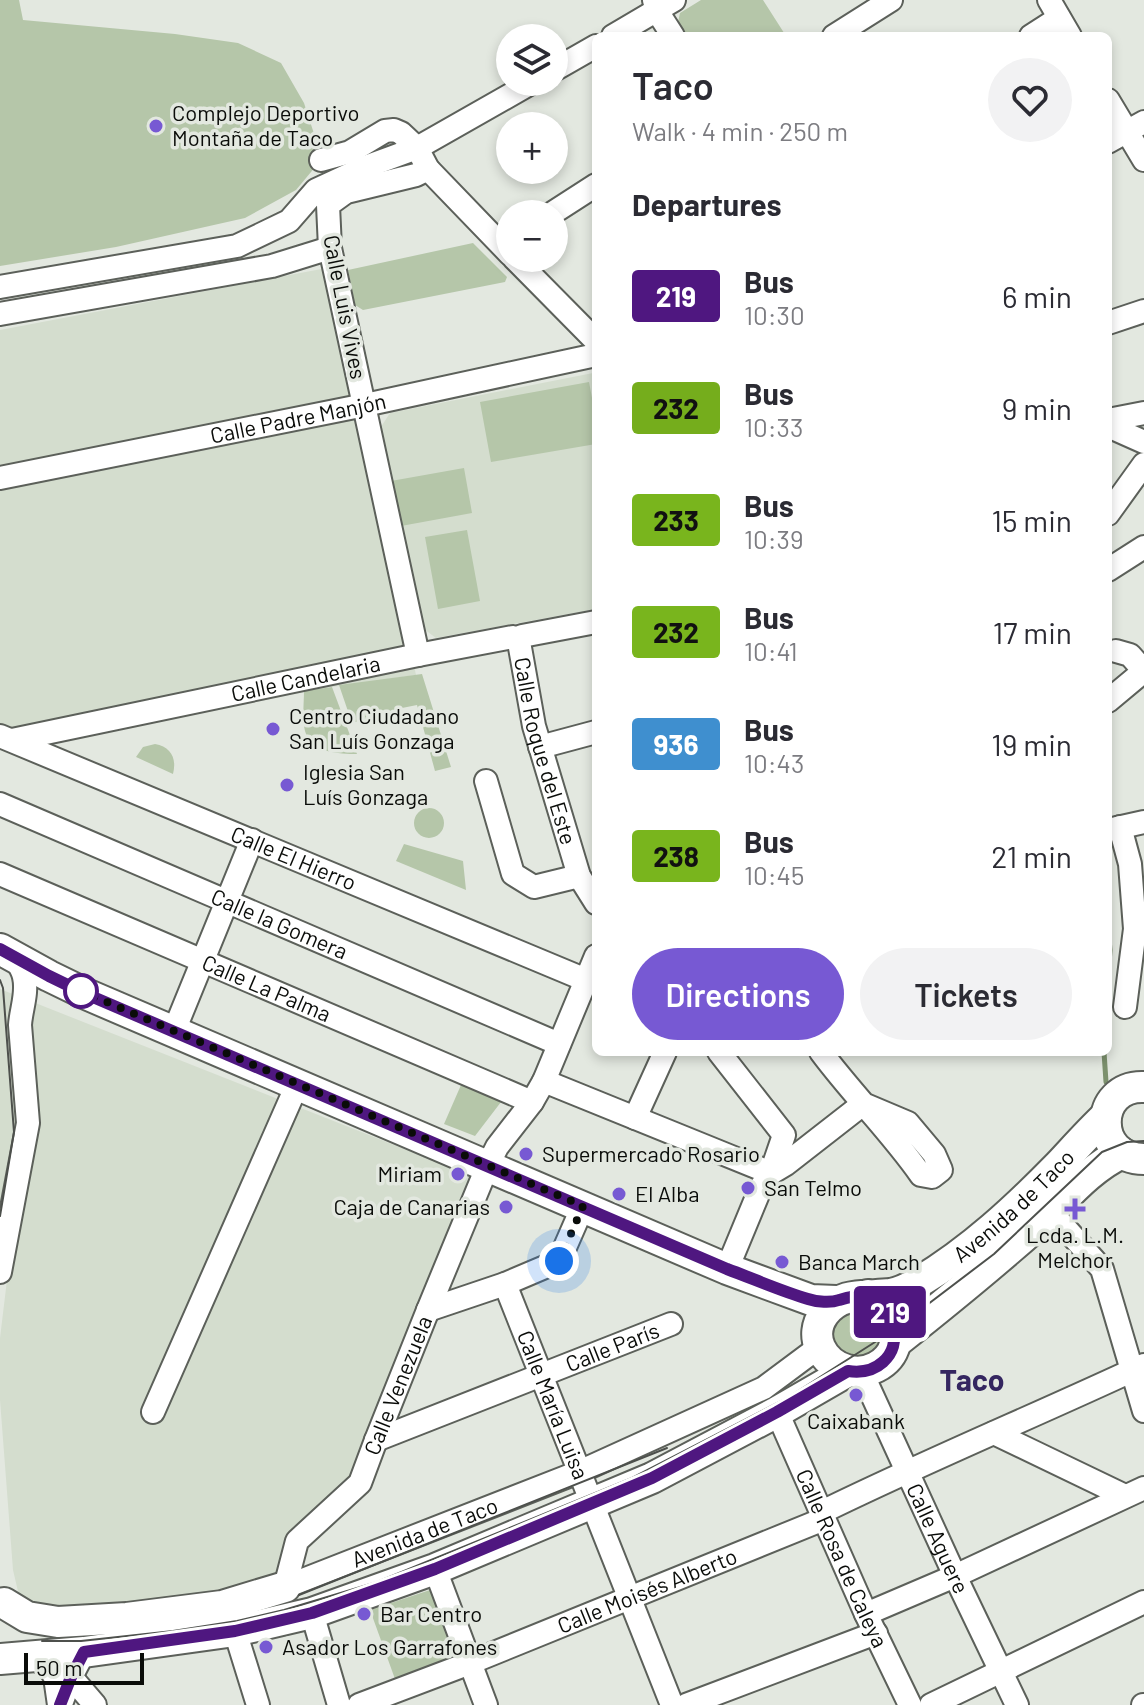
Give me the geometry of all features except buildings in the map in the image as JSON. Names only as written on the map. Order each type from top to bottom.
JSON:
[{"type":"main road","points":[[8,954],[86,994],[727,1269],[811,1300],[836,1301],[868,1295],[880,1301],[893,1319],[895,1343],[883,1363],[855,1372],[837,1367],[829,1361],[819,1347],[816,1333],[818,1323],[836,1301]]},
{"type":"main road","name":"Avenida de Taco","points":[[868,1295],[895,1293],[916,1284],[978,1242],[1006,1218],[1105,1117],[1117,1096],[1126,1090],[1144,1087]]},
{"type":"main road","points":[[1105,1117],[1105,1128],[1114,1147],[1137,1160]]},
{"type":"main road","name":"Avenida de Taco","points":[[895,1343],[994,1263],[1107,1160],[1137,1160]]},
{"type":"main road","name":"Avenida de Taco","points":[[0,1659],[32,1657],[78,1664],[312,1613],[435,1569],[652,1478],[855,1372]]},
{"type":"main road","name":"Avenida de Taco","points":[[2,1601],[27,1617],[58,1622],[127,1618],[222,1606],[285,1587]]},
{"type":"main road","points":[[0,1650],[9,1634],[9,1616],[2,1601]]},
{"type":"street","points":[[840,32],[891,0]]},
{"type":"street","points":[[619,32],[661,4],[672,32]]},
{"type":"street","points":[[1037,32],[1059,18]]},
{"type":"street","points":[[568,62],[592,48]]},
{"type":"street","points":[[0,287],[237,246],[289,221],[316,190],[417,148],[508,96]]},
{"type":"street","points":[[1112,107],[1144,160]]},
{"type":"street","points":[[321,160],[350,152],[385,131],[401,133],[417,148],[428,169],[496,236]]},
{"type":"street","name":"Calle Luis Vives","points":[[418,655],[330,248],[328,205],[346,192],[416,175],[428,169]]},
{"type":"street","points":[[568,203],[592,188]]},
{"type":"street","points":[[0,314],[272,266],[330,248]]},
{"type":"street","points":[[533,272],[592,330]]},
{"type":"street","points":[[1112,322],[1144,311]]},
{"type":"street","name":"Calle Padre Manjón","points":[[0,478],[592,356]]},
{"type":"street","points":[[1112,418],[1144,413]]},
{"type":"street","points":[[1112,421],[1144,442]]},
{"type":"street","points":[[1112,508],[1144,464]]},
{"type":"street","points":[[1112,567],[1144,547]]},
{"type":"street","name":"Calle Candelaria","points":[[6,738],[513,637],[519,642],[522,636],[592,623]]},
{"type":"street","name":"Calle Roque del Este","points":[[519,642],[540,747],[589,887]]},
{"type":"street","points":[[1112,693],[1131,656]]},
{"type":"street","points":[[540,747],[592,733]]},
{"type":"street","name":"Calle El Hierro","points":[[6,738],[586,980]]},
{"type":"street","points":[[486,781],[513,874],[534,887],[589,887]]},
{"type":"street","name":"Calle la Gomera","points":[[0,804],[559,1044]]},
{"type":"street","points":[[1125,1007],[1135,929],[1130,864],[1114,829],[1144,822]]},
{"type":"street","points":[[174,1031],[252,840]]},
{"type":"street","name":"Calle La Palma","points":[[0,874],[532,1102]]},
{"type":"street","points":[[0,1272],[28,1123],[20,1025],[25,978],[8,954]]},
{"type":"street","name":"Calle Venezuela","points":[[285,1587],[297,1541],[360,1483],[488,1165],[497,1147],[532,1102],[544,1081],[592,966]]},
{"type":"street","points":[[635,1118],[663,1056]]},
{"type":"street","points":[[722,1056],[784,1135],[771,1173],[761,1187],[727,1269]]},
{"type":"street","points":[[771,1173],[863,1104],[827,1056]]},
{"type":"street","points":[[544,1081],[771,1173]]},
{"type":"street","points":[[153,1412],[297,1085]]},
{"type":"street","points":[[428,1310],[505,1284],[559,1261],[583,1206]]},
{"type":"street","points":[[1051,1212],[1102,1269],[1138,1368],[1144,1407]]},
{"type":"street","name":"Calle María Luisa","points":[[505,1284],[672,1705]]},
{"type":"street","name":"Calle París","points":[[376,1440],[671,1324]]},
{"type":"street","name":"Avenida de Taco","points":[[285,1587],[579,1472],[764,1388],[819,1347]]},
{"type":"street","name":"Calle Moisés Alberto","points":[[359,1705],[823,1516],[907,1470],[1138,1368]]},
{"type":"street","name":"Calle Aguere","points":[[855,1372],[907,1470],[1017,1705]]},
{"type":"street","name":"Calle Rosa de Caleya","points":[[777,1412],[910,1705]]},
{"type":"street","points":[[994,1433],[1135,1492]]},
{"type":"street","points":[[686,1705],[871,1624],[955,1576],[1135,1492]]},
{"type":"street","points":[[435,1569],[486,1705]]},
{"type":"street","points":[[931,1705],[1144,1602]]},
{"type":"street","points":[[312,1613],[339,1705]]},
{"type":"street","points":[[235,1631],[258,1705]]},
{"type":"street","points":[[32,1657],[49,1667],[55,1677],[60,1705]]},
{"type":"street","points":[[60,1705],[78,1664]]},
{"type":"street","points":[[78,1664],[95,1705]]},
{"type":"shaded area","points":[[332,267],[416,675],[14,732],[0,728],[0,330]]},
{"type":"shaded area","points":[[592,373],[592,610],[436,638],[424,629],[379,430],[390,413]]},
{"type":"shaded area","points":[[0,989],[470,1175],[351,1477],[292,1531],[273,1582],[97,1611],[32,1610],[20,1600],[13,1570],[0,1400],[0,1338],[7,1280],[0,1279]]},
{"type":"green space","name":"Complejo Deportivo Montaña de Taco","points":[[0,0],[19,0],[23,20],[238,43],[281,63],[304,103],[321,160],[296,190],[245,218],[116,247],[0,266]]},
{"type":"green space","points":[[701,0],[763,0],[783,32],[684,32],[678,22],[680,13]]},
{"type":"green space","points":[[473,243],[496,266],[496,272],[502,272],[507,277],[505,282],[363,310],[355,305],[348,270]]},
{"type":"green space","points":[[589,382],[592,445],[491,462],[480,402]]},
{"type":"green space","points":[[464,468],[472,513],[401,526],[391,481]]},
{"type":"green space","points":[[467,530],[480,601],[438,609],[425,537]]},
{"type":"green space","points":[[422,674],[451,767],[435,771],[417,705],[352,723],[339,685]]},
{"type":"green space","points":[[332,687],[357,754],[334,753],[319,748],[305,731],[304,691]]},
{"type":"green space","points":[[155,744],[172,754],[173,774],[136,757],[143,747]]},
{"type":"green space","points":[[429,808],[439,813],[444,823],[439,833],[429,838],[419,833],[414,823],[419,813]]},
{"type":"green space","points":[[404,844],[463,861],[466,890],[396,861]]},
{"type":"green space","points":[[461,1085],[501,1102],[475,1136],[444,1124]]},
{"type":"green space","points":[[857,1308],[872,1311],[885,1330],[869,1353],[841,1355],[829,1334],[832,1321]]},
{"type":"green space","points":[[430,1590],[462,1666],[399,1690],[370,1610]]},
{"type":"waterway","points":[[1104,1056],[1106,1082]]},
{"type":"tram line","points":[[0,980],[14,1132],[0,1216]]},
{"type":"tram line","points":[[42,1641],[81,1641],[173,1631],[284,1610],[377,1582],[632,1478],[787,1398],[894,1330],[994,1254],[1102,1152],[1127,1142],[1144,1141]]},
{"type":"tram line","points":[[299,1595],[667,1448]]},
{"type":"bus line","name":"219","points":[[0,949],[86,994],[727,1269],[811,1300],[836,1301],[868,1295],[880,1301],[889,1311],[893,1319],[895,1343],[883,1363],[862,1373],[848,1371],[652,1478],[435,1569],[312,1613],[235,1631],[84,1652],[60,1705]]},
{"type":"place","name":"Complejo Deportivo Montaña de Taco","points":[[156,126]]},
{"type":"place","name":"Centro Ciudadano San Luís Gonzaga","points":[[273,729]]},
{"type":"place","name":"Iglesia San Luís Gonzaga","points":[[287,785]]},
{"type":"place","name":"Supermercado Rosario","points":[[526,1154]]},
{"type":"place","name":"Miriam","points":[[458,1174]]},
{"type":"place","name":"San Telmo","points":[[748,1188]]},
{"type":"place","name":"El Alba","points":[[619,1194]]},
{"type":"place","name":"Caja de Canarias","points":[[506,1207]]},
{"type":"place","name":"Lcda. L.M. Melchor","points":[[1075,1209]]},
{"type":"place","name":"Banca March","points":[[782,1262]]},
{"type":"place","name":"Caixabank","points":[[856,1395]]},
{"type":"place","name":"Bar Centro","points":[[364,1614]]},
{"type":"place","name":"Asador Los Garrafones","points":[[266,1647]]},
{"type":"district","name":"Taco","points":[[972,1381]]},
{"type":"route","points":[[81,991],[583,1206],[559,1261]]}]
